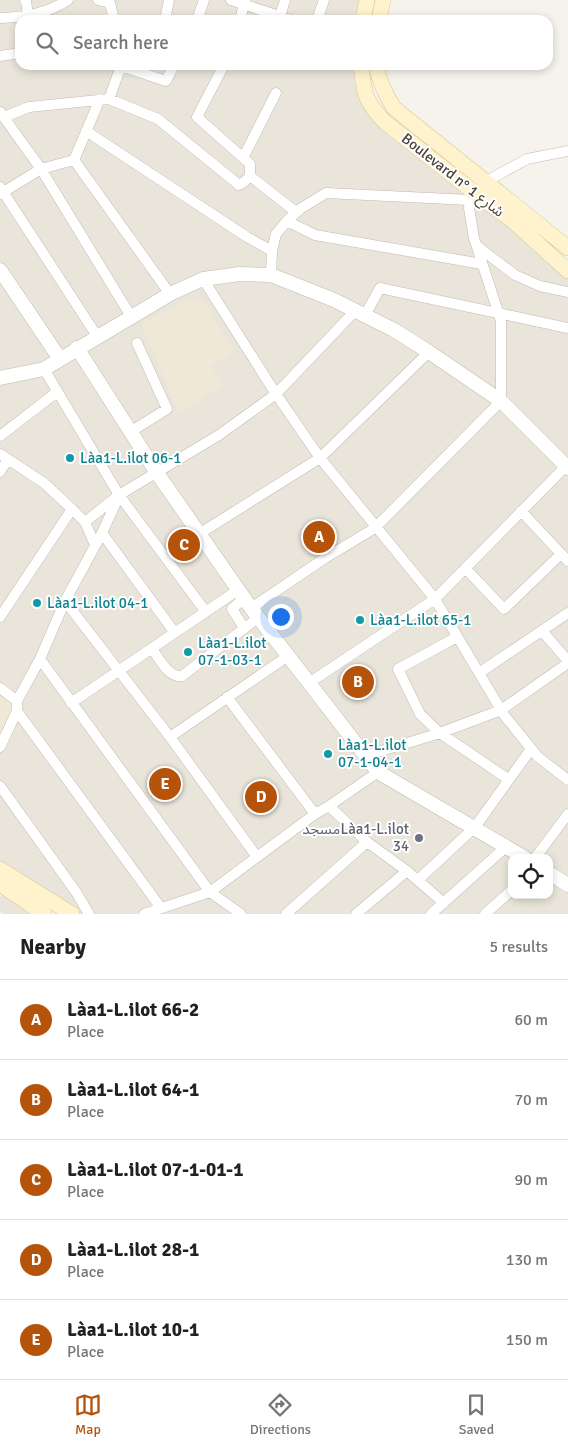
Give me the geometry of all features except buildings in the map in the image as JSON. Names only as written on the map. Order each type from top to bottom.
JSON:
[{"type":"main road","points":[[364,15],[366,0]]},
{"type":"main road","points":[[380,15],[383,0]]},
{"type":"main road","name":"Boulevard n° شارع 1","points":[[361,70],[367,97],[373,110],[513,221],[568,271]]},
{"type":"main road","name":"Boulevard n° شارع 1","points":[[377,70],[384,94],[394,108],[476,192],[510,200],[568,248]]},
{"type":"main road","points":[[2,876],[6,892],[44,914]]},
{"type":"main road","points":[[2,876],[72,914]]},
{"type":"street","points":[[25,0],[28,15]]},
{"type":"street","points":[[32,15],[53,10],[68,0]]},
{"type":"street","points":[[98,0],[110,3],[113,15]]},
{"type":"street","points":[[166,15],[169,0]]},
{"type":"street","points":[[199,15],[204,0]]},
{"type":"street","points":[[231,0],[244,2],[272,15]]},
{"type":"street","points":[[280,15],[285,0]]},
{"type":"street","points":[[319,15],[324,0]]},
{"type":"street","points":[[241,15],[244,2]]},
{"type":"street","points":[[0,18],[15,17]]},
{"type":"street","points":[[0,56],[15,54]]},
{"type":"street","points":[[74,160],[86,131],[119,70]]},
{"type":"street","points":[[133,70],[166,81],[172,70]]},
{"type":"street","points":[[132,318],[41,169],[2,114],[29,108],[105,99],[158,119],[239,184],[250,176],[250,164],[197,117],[221,70]]},
{"type":"street","points":[[243,158],[276,93]]},
{"type":"street","points":[[86,131],[247,237],[272,251]]},
{"type":"street","points":[[271,275],[272,251],[276,234],[296,212],[326,194],[476,192],[527,159],[568,151]]},
{"type":"street","points":[[74,160],[41,169],[1,191],[97,336]]},
{"type":"street","points":[[74,160],[170,294]]},
{"type":"street","points":[[250,176],[296,212]]},
{"type":"street","points":[[244,628],[232,609],[248,603],[375,528],[501,401],[501,321],[476,246],[469,208],[476,192]]},
{"type":"street","points":[[286,221],[315,235],[482,264]]},
{"type":"street","points":[[476,246],[514,276],[540,286],[568,292]]},
{"type":"street","points":[[0,270],[60,359]]},
{"type":"street","points":[[0,378],[44,369],[170,294],[204,280],[240,274],[271,275],[334,300],[394,330],[429,352],[501,401],[567,466],[435,599],[309,683]]},
{"type":"street","points":[[204,280],[276,394],[320,458],[375,528],[435,599],[501,710],[538,758],[568,780]]},
{"type":"street","points":[[85,522],[119,495],[219,435],[276,394],[360,313],[380,288],[568,328]]},
{"type":"street","points":[[130,432],[167,409],[137,343]]},
{"type":"street","points":[[77,348],[157,473],[248,603],[378,772],[519,854]]},
{"type":"street","points":[[200,534],[320,458],[429,352]]},
{"type":"street","points":[[44,369],[119,495],[206,612]]},
{"type":"street","points":[[0,436],[57,392]]},
{"type":"street","points":[[0,472],[4,457],[44,483],[85,522],[95,545]]},
{"type":"street","points":[[0,747],[17,712],[17,701],[40,659],[65,601],[102,533],[119,495]]},
{"type":"street","points":[[0,617],[72,509]]},
{"type":"street","points":[[465,568],[504,609],[565,558],[521,511]]},
{"type":"street","points":[[102,533],[175,633]]},
{"type":"street","points":[[65,601],[170,737],[257,857]]},
{"type":"street","points":[[71,703],[206,612],[248,603]]},
{"type":"street","points":[[152,649],[170,673],[176,677],[182,676],[244,628],[248,603]]},
{"type":"street","points":[[479,673],[568,613]]},
{"type":"street","points":[[365,756],[440,733],[501,710],[568,662],[542,631]]},
{"type":"street","points":[[457,638],[398,668],[420,714],[440,733],[508,779]]},
{"type":"street","points":[[170,737],[288,656]]},
{"type":"street","points":[[40,659],[210,892],[241,914]]},
{"type":"street","points":[[0,688],[17,701]]},
{"type":"street","points":[[228,697],[315,814]]},
{"type":"street","points":[[17,712],[161,908]]},
{"type":"street","points":[[418,880],[475,827],[531,749]]},
{"type":"street","points":[[144,914],[210,892],[315,814],[378,772]]},
{"type":"street","points":[[0,786],[76,892],[89,914]]},
{"type":"street","points":[[329,806],[367,842],[407,871],[444,903]]},
{"type":"street","points":[[538,854],[568,814]]},
{"type":"street","points":[[286,914],[367,842]]},
{"type":"street","points":[[431,914],[507,846]]},
{"type":"street","points":[[356,914],[407,871]]},
{"type":"street","points":[[553,876],[568,885]]},
{"type":"street","points":[[485,914],[508,894]]},
{"type":"shaded area","points":[[0,0],[362,0],[360,15],[15,15],[15,70],[358,70],[362,98],[470,195],[327,191],[298,207],[270,251],[269,270],[202,275],[41,365],[0,374]]},
{"type":"shaded area","points":[[327,195],[468,203],[478,260],[316,233],[291,220]]},
{"type":"shaded area","points":[[474,199],[510,224],[568,277],[568,290],[516,273],[479,244]]},
{"type":"shaded area","points":[[288,225],[480,266],[494,309],[379,285],[365,310],[274,271],[278,236]]},
{"type":"shaded area","points":[[481,253],[568,295],[568,326],[501,310]]},
{"type":"shaded area","points":[[241,279],[271,279],[355,315],[428,356],[500,406],[568,474],[568,914],[80,914],[0,864],[0,382],[50,374],[83,350],[172,297],[209,284]]},
{"type":"shaded area","points":[[381,292],[496,315],[498,394],[370,312]]},
{"type":"shaded area","points":[[195,297],[203,301],[235,351],[211,367],[223,385],[179,413],[141,324]]},
{"type":"shaded area","points":[[503,316],[568,331],[568,461],[504,398]]},
{"type":"shaded area","points":[[0,692],[15,703],[0,740]]},
{"type":"shaded area","points":[[0,896],[12,898],[36,914],[4,914],[0,912]]},
{"type":"place","name":"Làa1-L.ilot 06-1","points":[[70,458]]},
{"type":"place","name":"Làa1-L.ilot 66-2","points":[[319,537]]},
{"type":"place","name":"Làa1-L.ilot 07-1-01-1","points":[[184,545]]},
{"type":"place","name":"Làa1-L.ilot 04-1","points":[[37,603]]},
{"type":"place","name":"Làa1-L.ilot 65-1","points":[[360,620]]},
{"type":"place","name":"Làa1-L.ilot 07-1-03-1","points":[[188,652]]},
{"type":"place","name":"Làa1-L.ilot 64-1","points":[[358,682]]},
{"type":"place","name":"Làa1-L.ilot 07-1-04-1","points":[[328,754]]},
{"type":"place","name":"Làa1-L.ilot 10-1","points":[[165,784]]},
{"type":"place","name":"Làa1-L.ilot 28-1","points":[[261,797]]},
{"type":"place","name":"مسجدLàa1-L.ilot 34","points":[[419,838]]}]
